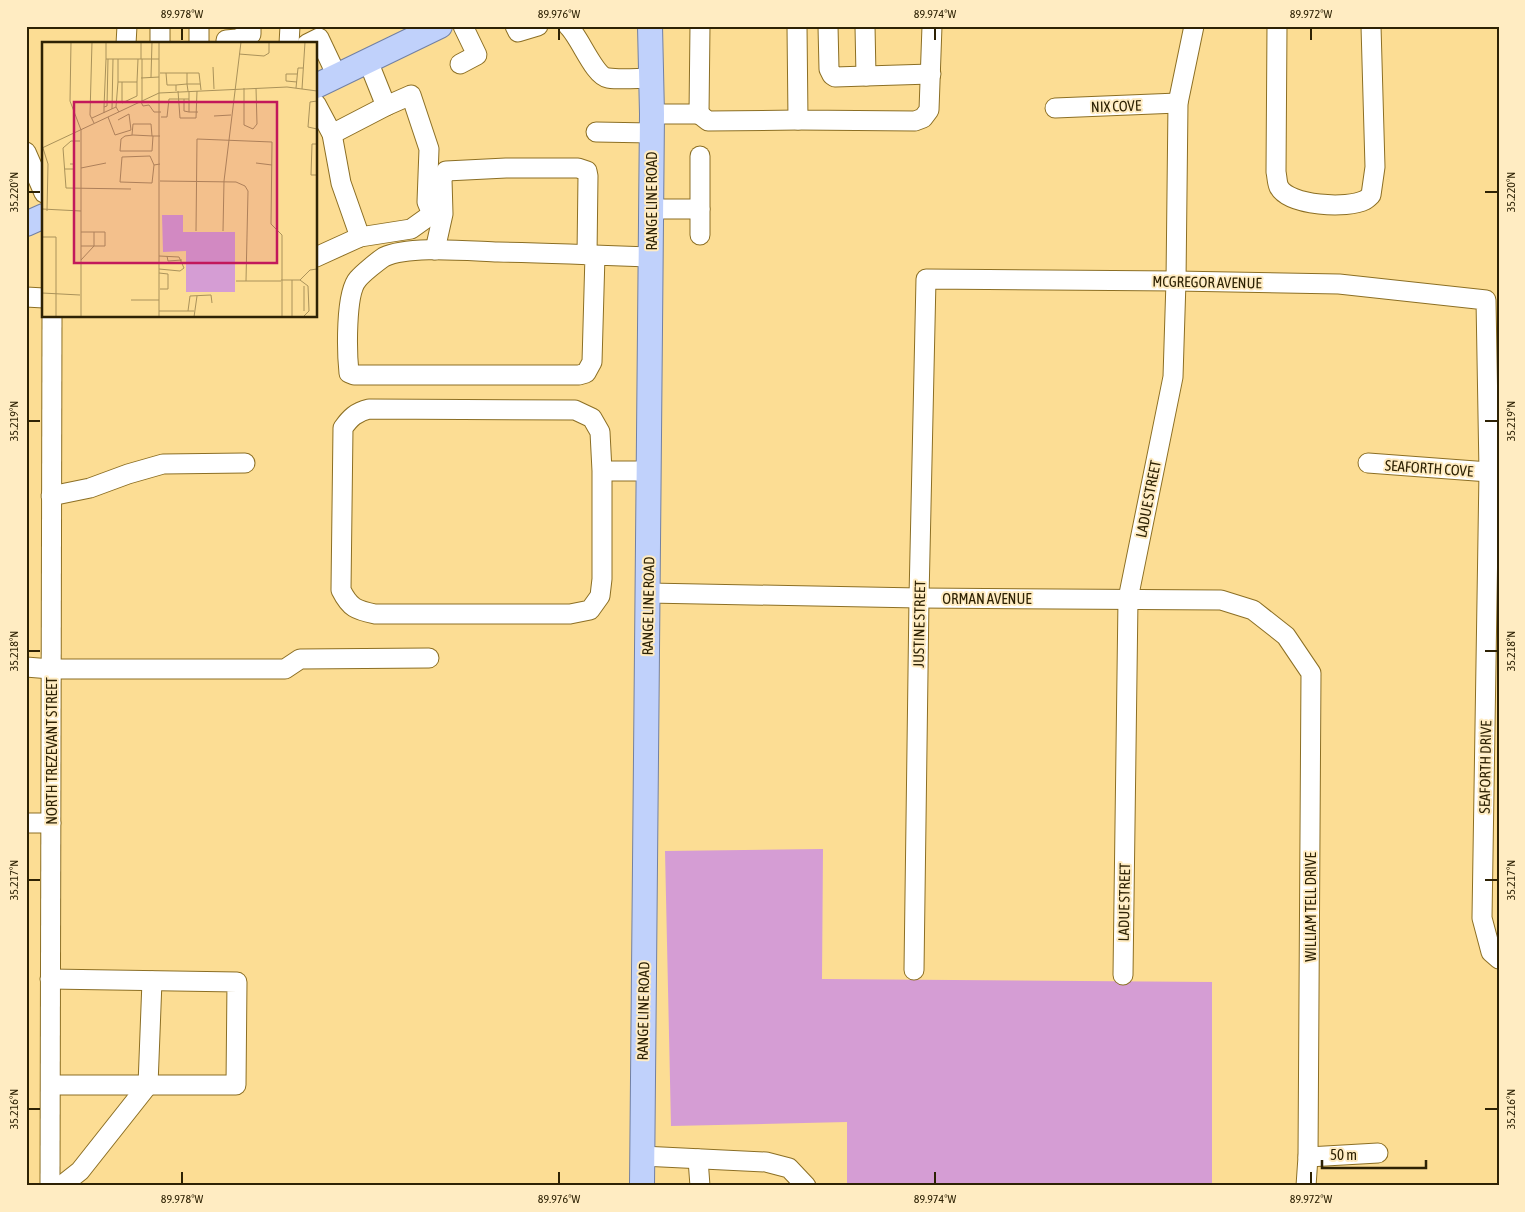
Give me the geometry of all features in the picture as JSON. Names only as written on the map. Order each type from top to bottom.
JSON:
[{"type":"main road","points":[[327,81],[440,26]]},
{"type":"main road","name":"RANGE LINE ROAD","points":[[642,1186],[652,123],[650,26]]},
{"type":"main road","points":[[26,224],[42,217]]},
{"type":"street","points":[[126,42],[127,26]]},
{"type":"street","points":[[160,26],[160,42]]},
{"type":"street","points":[[199,26],[199,42]]},
{"type":"street","points":[[226,37],[248,36],[251,34],[251,26]]},
{"type":"street","points":[[289,42],[290,26]]},
{"type":"street","points":[[460,64],[477,55],[463,26]]},
{"type":"street","points":[[515,26],[518,32],[538,26]]},
{"type":"street","points":[[568,26],[575,32],[599,72],[606,78],[652,78]]},
{"type":"street","points":[[699,114],[700,26]]},
{"type":"street","points":[[797,26],[798,120]]},
{"type":"street","points":[[828,26],[829,69],[835,77],[931,74]]},
{"type":"street","points":[[865,26],[866,76]]},
{"type":"street","points":[[596,132],[699,114],[708,121],[915,121],[923,118],[929,110],[932,26]]},
{"type":"street","name":"LADUE STREET","points":[[1123,974],[1128,599],[1173,377],[1178,103],[1194,26]]},
{"type":"street","points":[[1277,26],[1276,172],[1279,188],[1290,197],[1303,202],[1343,205],[1364,201],[1371,195],[1375,167],[1371,26]]},
{"type":"street","points":[[318,47],[327,81]]},
{"type":"street","points":[[368,61],[386,106]]},
{"type":"street","points":[[318,256],[360,237],[411,229],[432,214],[426,202],[429,149],[411,96],[386,106],[332,134]]},
{"type":"street","name":"NIX COVE","points":[[1055,108],[1178,103]]},
{"type":"street","points":[[318,108],[332,134],[341,183],[360,237]]},
{"type":"street","points":[[26,152],[42,188]]},
{"type":"street","points":[[700,156],[700,235]]},
{"type":"street","points":[[435,250],[443,214],[442,179],[446,171],[506,168],[578,168],[587,171],[591,255],[592,362],[586,373],[579,375],[506,376],[354,375],[349,373],[347,354],[350,304],[356,280],[384,257],[403,252],[435,250],[591,255],[650,257]]},
{"type":"street","points":[[651,209],[700,209]]},
{"type":"street","name":"MCGREGOR AVENUE","points":[[926,279],[1339,284],[1486,300]]},
{"type":"street","name":"JUSTINE STREET","points":[[914,970],[926,279]]},
{"type":"street","points":[[26,297],[42,298]]},
{"type":"street","name":"SEAFORTH DRIVE","points":[[1486,300],[1489,472],[1482,918],[1491,952],[1499,959]]},
{"type":"street","name":"NORTH TREZEVANT STREET","points":[[50,1186],[52,318]]},
{"type":"street","points":[[369,409],[575,410],[592,418],[600,432],[602,472],[602,579],[600,596],[590,610],[570,614],[375,614],[356,610],[346,601],[341,590],[343,428],[350,418],[359,411],[369,409]]},
{"type":"street","points":[[51,496],[90,488],[162,464],[245,464]]},
{"type":"street","name":"SEAFORTH COVE","points":[[1368,464],[1489,472]]},
{"type":"street","points":[[602,472],[649,471]]},
{"type":"street","name":"ORMAN AVENUE","points":[[648,593],[919,598],[1221,600],[1253,610],[1286,636]]},
{"type":"street","name":"WILLIAM TELL DRIVE","points":[[1286,636],[1311,673],[1308,1157],[1306,1186]]},
{"type":"street","points":[[26,667],[51,669],[285,669],[300,659],[429,658]]},
{"type":"street","points":[[26,822],[51,823]]},
{"type":"street","points":[[50,979],[237,982],[236,1085],[51,1085]]},
{"type":"street","points":[[61,1186],[80,1171],[148,1085],[152,981]]},
{"type":"street","points":[[1308,1157],[1378,1153]]},
{"type":"street","points":[[642,1156],[766,1162],[789,1168],[806,1186]]},
{"type":"street","points":[[698,1159],[700,1186]]},
{"type":"shaded area","points":[[823,849],[822,979],[1212,982],[1212,1186],[847,1186],[847,1122],[671,1126],[665,851]]}]
